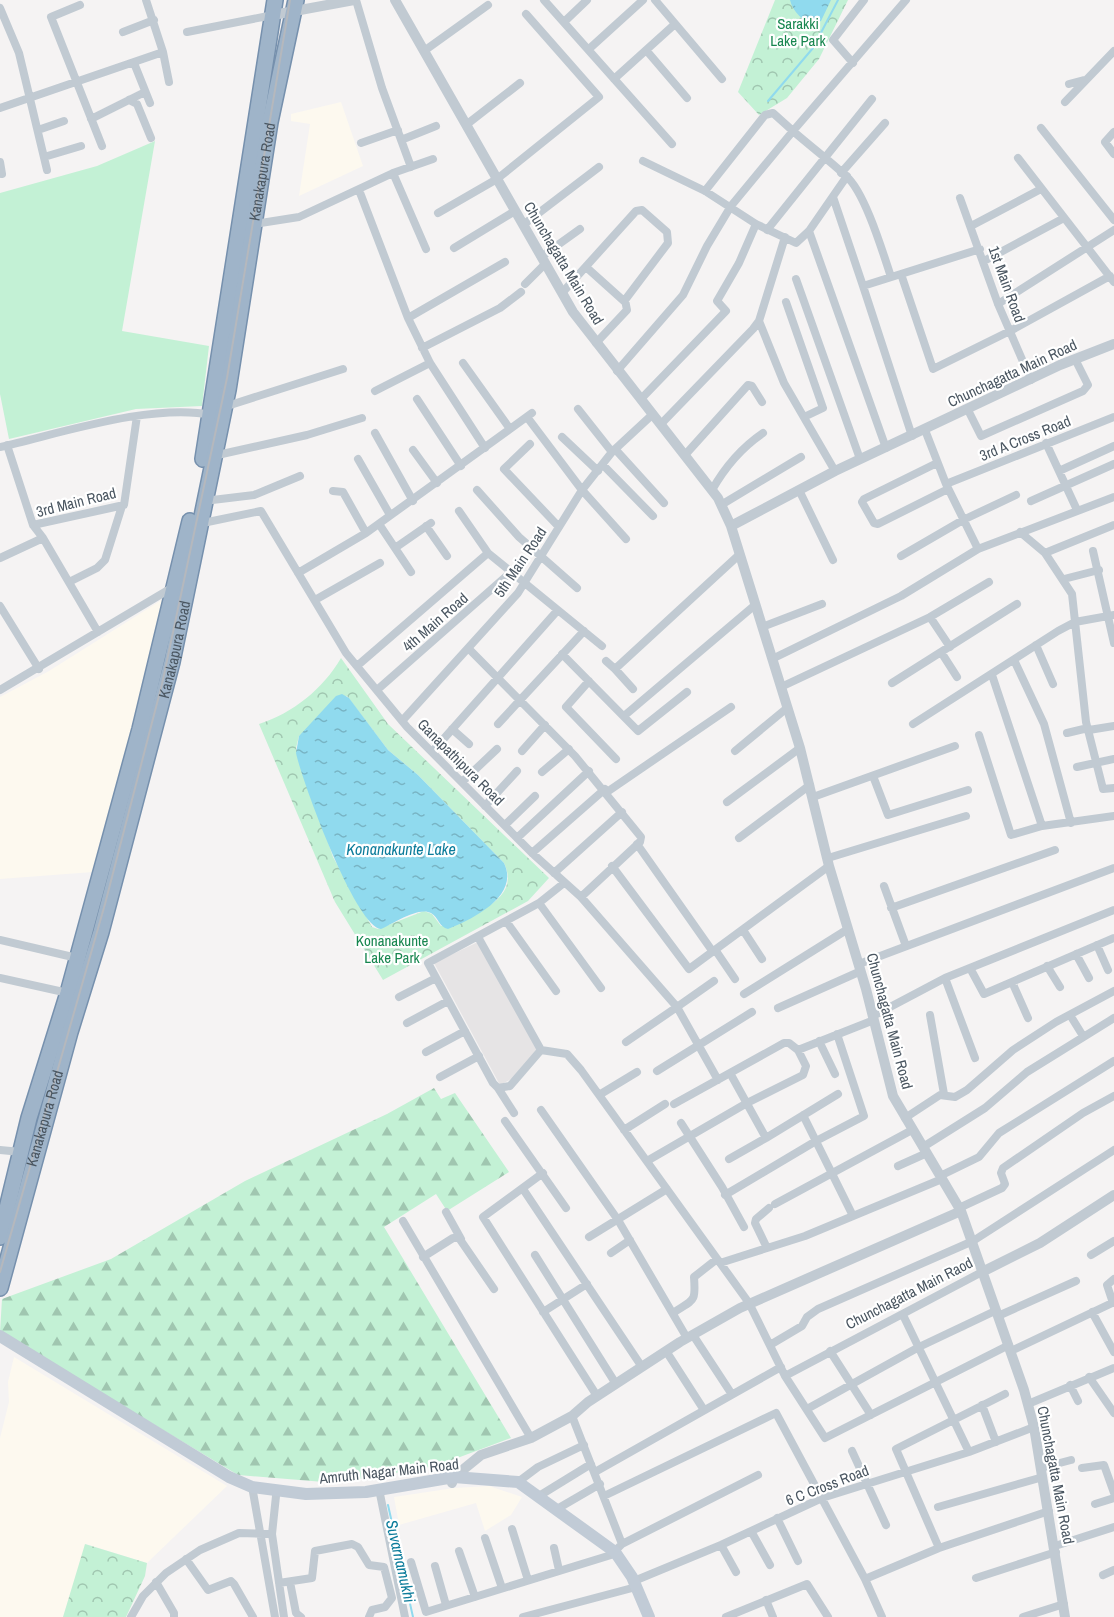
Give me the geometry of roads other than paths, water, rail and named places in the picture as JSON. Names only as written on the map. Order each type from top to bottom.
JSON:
[{"type":"highway","name":"Kanakapura Road","points":[[0,1288],[70,1032],[101,932],[172,662],[181,586],[199,486],[218,413],[254,224],[270,122],[296,5]]},
{"type":"highway","name":"Kanakapura Road","points":[[0,1238],[6,1194],[21,1152],[68,993],[198,524],[213,456],[274,8]]},
{"type":"main road","points":[[6,1194],[28,1189]]},
{"type":"main road","name":"Amruth Nagar Main Road","points":[[0,1336],[229,1477],[252,1487],[306,1494],[345,1493],[453,1480],[518,1482],[616,1552],[635,1584],[649,1617]]},
{"type":"main road","name":"Amruth Nagar Main Road","points":[[0,1342],[228,1481],[253,1492],[302,1499],[380,1494],[453,1480],[489,1482],[522,1493],[616,1552]]},
{"type":"street","points":[[146,0],[163,52],[169,82]]},
{"type":"street","points":[[187,32],[274,8],[355,0],[411,167]]},
{"type":"street","name":"Chunchagatta Main Road","points":[[395,0],[562,293],[617,371],[712,490],[731,526],[800,748],[893,1096],[960,1210],[973,1241],[1028,1404],[1049,1511],[1065,1617]]},
{"type":"street","points":[[544,0],[672,144]]},
{"type":"street","points":[[564,22],[587,0]]},
{"type":"street","points":[[589,49],[643,0]]},
{"type":"street","points":[[655,0],[722,79]]},
{"type":"street","points":[[852,63],[835,46],[833,40],[864,0]]},
{"type":"street","points":[[617,371],[683,295],[707,246],[732,207],[793,131],[906,0]]},
{"type":"street","points":[[80,5],[51,17],[102,146]]},
{"type":"street","points":[[424,51],[488,5]]},
{"type":"street","points":[[0,8],[19,53],[47,170]]},
{"type":"street","points":[[438,213],[496,179],[600,97],[526,14]]},
{"type":"street","points":[[123,32],[154,20]]},
{"type":"street","points":[[615,79],[675,24]]},
{"type":"street","points":[[646,50],[687,98]]},
{"type":"street","points":[[1065,102],[1114,51]]},
{"type":"street","points":[[0,108],[76,84],[163,52]]},
{"type":"street","points":[[134,63],[150,103]]},
{"type":"street","points":[[1069,84],[1084,80]]},
{"type":"street","points":[[466,125],[520,83]]},
{"type":"street","points":[[91,119],[146,92]]},
{"type":"street","points":[[767,230],[872,99]]},
{"type":"street","points":[[129,100],[137,104],[150,138]]},
{"type":"street","points":[[705,191],[765,115],[773,113],[844,174],[874,228],[891,277]]},
{"type":"street","points":[[38,130],[64,121]]},
{"type":"street","points":[[643,160],[705,191],[767,230],[798,243],[833,197],[844,174],[885,123]]},
{"type":"street","points":[[401,140],[436,126]]},
{"type":"street","points":[[1041,128],[1114,220]]},
{"type":"street","points":[[360,143],[398,130]]},
{"type":"street","points":[[1114,132],[1105,142],[1114,154]]},
{"type":"street","points":[[44,157],[81,146]]},
{"type":"street","points":[[901,274],[933,369],[1112,279],[1018,158]]},
{"type":"street","points":[[254,224],[299,217],[393,173],[433,159]]},
{"type":"street","points":[[0,162],[2,174]]},
{"type":"street","points":[[523,225],[599,167]]},
{"type":"street","points":[[393,173],[426,249]]},
{"type":"street","points":[[971,226],[1041,189]]},
{"type":"street","points":[[359,190],[408,318],[430,363],[485,448]]},
{"type":"street","points":[[833,197],[912,436]]},
{"type":"street","name":"1st Main Road","points":[[960,198],[998,304],[1031,380]]},
{"type":"street","points":[[562,293],[636,211],[642,210],[667,232],[669,239],[625,302]]},
{"type":"street","points":[[454,248],[515,212]]},
{"type":"street","points":[[984,261],[1064,218]]},
{"type":"street","points":[[641,399],[726,311],[717,301],[739,263],[756,224]]},
{"type":"street","points":[[423,348],[500,308],[523,288],[543,260],[580,228]]},
{"type":"street","points":[[998,304],[1114,230]]},
{"type":"street","points":[[809,231],[886,448]]},
{"type":"street","points":[[661,424],[759,321],[785,237]]},
{"type":"street","points":[[863,286],[980,249]]},
{"type":"street","points":[[408,318],[505,262]]},
{"type":"street","points":[[586,267],[625,302],[627,310],[596,343]]},
{"type":"street","points":[[796,279],[860,459]]},
{"type":"street","points":[[786,302],[823,408],[804,417]]},
{"type":"street","points":[[759,321],[773,362],[835,471]]},
{"type":"street","name":"Chunchagatta Main Road","points":[[731,526],[860,459],[1076,359],[1114,344]]},
{"type":"street","points":[[968,410],[980,435],[1087,389],[1088,385],[1076,359]]},
{"type":"street","points":[[375,391],[430,363]]},
{"type":"street","points":[[463,363],[510,429]]},
{"type":"street","points":[[33,525],[3,446],[137,416],[173,412],[218,413],[343,369]]},
{"type":"street","points":[[685,455],[748,385],[752,386],[762,402]]},
{"type":"street","points":[[417,399],[461,466]]},
{"type":"street","points":[[578,409],[664,503]]},
{"type":"street","name":"5th Main Road","points":[[402,721],[469,649],[524,584],[582,490],[614,450],[653,414]]},
{"type":"street","points":[[298,573],[366,533],[529,415],[582,490],[626,539]]},
{"type":"street","name":"3rd Main Road","points":[[98,632],[33,525],[122,506],[126,503],[137,416]]},
{"type":"street","name":"3rd A Cross Road","points":[[937,463],[864,499],[862,502],[876,524],[947,487],[1046,443],[1114,417]]},
{"type":"street","points":[[213,456],[307,435],[362,418]]},
{"type":"street","points":[[925,430],[947,487],[978,549]]},
{"type":"street","points":[[375,433],[412,501]]},
{"type":"street","points":[[712,490],[728,464],[763,433]]},
{"type":"street","points":[[562,437],[653,516]]},
{"type":"street","points":[[1046,443],[1077,510]]},
{"type":"street","points":[[530,444],[504,469],[560,527]]},
{"type":"street","points":[[1059,471],[1114,446]]},
{"type":"street","points":[[413,450],[437,483]]},
{"type":"street","points":[[722,506],[801,458]]},
{"type":"street","points":[[358,459],[390,514]]},
{"type":"street","points":[[1031,501],[1114,464]]},
{"type":"street","points":[[203,501],[254,495],[300,476]]},
{"type":"street","points":[[477,490],[541,558],[577,588]]},
{"type":"street","points":[[799,490],[833,560]]},
{"type":"street","points":[[333,491],[343,492],[366,533]]},
{"type":"street","points":[[901,556],[963,520],[1016,495]]},
{"type":"street","points":[[772,659],[901,596],[978,549],[1114,497]]},
{"type":"street","points":[[69,582],[97,568],[105,560],[122,506]]},
{"type":"street","name":"Ganapathipura Road","points":[[198,524],[260,510],[357,666],[376,690],[402,721],[485,806],[581,897],[677,1007],[718,1080]]},
{"type":"street","points":[[459,511],[488,553],[602,645]]},
{"type":"street","points":[[379,524],[411,572]]},
{"type":"street","points":[[395,548],[428,524],[447,556]]},
{"type":"street","points":[[1045,553],[1114,525]]},
{"type":"street","points":[[1020,532],[1045,553],[1072,594],[1088,729],[1103,789],[1114,788]]},
{"type":"street","points":[[0,558],[43,538]]},
{"type":"street","points":[[1093,551],[1112,616],[1114,643]]},
{"type":"street","points":[[357,666],[488,553]]},
{"type":"street","points":[[615,669],[740,554]]},
{"type":"street","points":[[315,600],[380,563]]},
{"type":"street","points":[[1064,579],[1099,570]]},
{"type":"street","name":"4th Main Road","points":[[376,690],[510,573]]},
{"type":"street","points":[[781,687],[930,617],[989,582]]},
{"type":"street","points":[[0,690],[181,586]]},
{"type":"street","points":[[762,627],[822,604]]},
{"type":"street","points":[[892,683],[1017,604]]},
{"type":"street","points":[[624,716],[755,605]]},
{"type":"street","points":[[0,606],[39,669]]},
{"type":"street","points":[[432,752],[557,610]]},
{"type":"street","points":[[913,724],[1075,622],[1112,616]]},
{"type":"street","points":[[930,617],[957,677]]},
{"type":"street","points":[[498,724],[584,631]]},
{"type":"street","points":[[1036,645],[1053,684]]},
{"type":"street","points":[[469,649],[569,749],[606,791],[641,837],[637,844],[581,897]]},
{"type":"street","points":[[562,654],[638,731],[687,692]]},
{"type":"street","points":[[1014,660],[1044,724],[1071,823]]},
{"type":"street","points":[[606,661],[633,689]]},
{"type":"street","points":[[992,675],[1042,826]]},
{"type":"street","points":[[589,681],[566,707],[616,759]]},
{"type":"street","points":[[532,853],[606,791],[731,707]]},
{"type":"street","points":[[735,751],[787,708]]},
{"type":"street","points":[[522,751],[545,725]]},
{"type":"street","points":[[1067,734],[1114,726]]},
{"type":"street","points":[[452,729],[469,744]]},
{"type":"street","points":[[978,735],[1011,835],[1042,826],[1114,816]]},
{"type":"street","points":[[813,797],[955,746]]},
{"type":"street","points":[[728,802],[800,748]]},
{"type":"street","points":[[462,782],[497,749]]},
{"type":"street","points":[[542,772],[569,749]]},
{"type":"street","points":[[1077,767],[1114,759]]},
{"type":"street","points":[[485,806],[517,771]]},
{"type":"street","points":[[517,838],[589,771]]},
{"type":"street","points":[[873,776],[888,815],[968,790]]},
{"type":"street","points":[[739,838],[810,784]]},
{"type":"street","points":[[505,825],[535,796]]},
{"type":"street","points":[[554,873],[622,812]]},
{"type":"street","points":[[612,866],[686,969],[692,969],[829,862],[966,816]]},
{"type":"street","points":[[637,844],[735,979]]},
{"type":"street","points":[[891,908],[1055,850]]},
{"type":"street","points":[[778,1008],[906,946],[1114,868]]},
{"type":"street","points":[[514,1113],[498,1088],[492,1083],[428,962],[539,903],[564,883]]},
{"type":"street","points":[[884,886],[906,946]]},
{"type":"street","points":[[539,903],[601,988]]},
{"type":"street","points":[[798,1050],[874,1018],[945,978],[1114,910]]},
{"type":"street","points":[[506,921],[556,991]]},
{"type":"street","points":[[744,994],[848,929]]},
{"type":"street","points":[[743,930],[762,959]]},
{"type":"street","points":[[478,937],[542,1050]]},
{"type":"street","points":[[970,968],[982,993],[1114,938]]},
{"type":"street","points":[[0,939],[77,958]]},
{"type":"street","points":[[1097,945],[1108,970]]},
{"type":"street","points":[[1076,954],[1089,978]]},
{"type":"street","points":[[1047,966],[1060,987]]},
{"type":"street","points":[[0,978],[68,993]]},
{"type":"street","points":[[399,997],[436,978]]},
{"type":"street","points":[[945,978],[975,1058]]},
{"type":"street","points":[[626,1042],[714,981]]},
{"type":"street","points":[[1012,982],[1028,1018]]},
{"type":"street","points":[[905,1118],[944,1094],[955,1097],[967,1090],[1013,1050],[1114,991]]},
{"type":"street","points":[[407,1023],[448,1001]]},
{"type":"street","points":[[657,1071],[752,1012]]},
{"type":"street","points":[[930,1015],[944,1094]]},
{"type":"street","points":[[1070,1015],[1083,1036]]},
{"type":"street","points":[[898,1166],[985,1108],[1027,1072],[1114,1018]]},
{"type":"street","points":[[426,1052],[465,1031]]},
{"type":"street","points":[[725,1195],[864,1114],[837,1034]]},
{"type":"street","points":[[819,1041],[835,1074]]},
{"type":"street","points":[[624,1130],[784,1043],[789,1043],[798,1050],[806,1066],[806,1072],[647,1161]]},
{"type":"street","points":[[498,1088],[510,1086],[542,1050]]},
{"type":"street","points":[[542,1050],[567,1054],[667,1188],[750,1304],[785,1376],[825,1438],[934,1380],[1114,1303],[1107,1285],[1114,1279]]},
{"type":"street","points":[[440,1077],[479,1056]]},
{"type":"street","points":[[673,1313],[693,1300],[696,1292],[694,1277],[719,1261],[767,1248],[853,1216],[941,1177],[980,1157],[999,1133],[1114,1061]]},
{"type":"street","points":[[599,1095],[636,1072]]},
{"type":"street","points":[[730,1073],[766,1138]]},
{"type":"street","points":[[729,1159],[838,1094]]},
{"type":"street","points":[[453,1480],[481,1455],[531,1438],[572,1416],[597,1396],[666,1351],[750,1304],[960,1210],[1002,1188],[1005,1184],[1003,1168],[1083,1113],[1114,1096]]},
{"type":"street","points":[[541,1110],[618,1220],[673,1313],[731,1393]]},
{"type":"street","points":[[803,1115],[853,1216]]},
{"type":"street","points":[[506,1121],[566,1208]]},
{"type":"street","points":[[681,1124],[744,1227]]},
{"type":"street","points":[[767,1248],[756,1219],[772,1206],[912,1130]]},
{"type":"street","points":[[0,1150],[21,1152]]},
{"type":"street","points":[[770,1346],[802,1326],[807,1317],[818,1308],[973,1241],[1114,1150]]},
{"type":"street","points":[[543,1173],[483,1217],[597,1396]]},
{"type":"street","points":[[589,1237],[667,1188]]},
{"type":"street","points":[[523,1189],[642,1367]]},
{"type":"street","name":"Chunchagatta Main Raod","points":[[785,1376],[1040,1243],[1114,1195]]},
{"type":"street","points":[[446,1212],[494,1289]]},
{"type":"street","points":[[402,1221],[531,1438]]},
{"type":"street","points":[[423,1257],[453,1238],[461,1239]]},
{"type":"street","points":[[611,1253],[630,1240]]},
{"type":"street","points":[[1091,1255],[1114,1241]]},
{"type":"street","points":[[535,1255],[616,1384]]},
{"type":"street","points":[[807,1409],[850,1383],[919,1347],[1076,1281]]},
{"type":"street","points":[[543,1312],[587,1284]]},
{"type":"street","points":[[1092,1312],[1114,1352]]},
{"type":"street","points":[[903,1315],[969,1452]]},
{"type":"street","points":[[666,1351],[704,1410]]},
{"type":"street","points":[[830,1351],[871,1415]]},
{"type":"street","points":[[540,1496],[704,1410],[780,1367]]},
{"type":"street","points":[[1028,1404],[1114,1368]]},
{"type":"street","points":[[1089,1377],[1114,1413]]},
{"type":"street","points":[[1070,1385],[1078,1401]]},
{"type":"street","points":[[939,1548],[896,1449],[1005,1394]]},
{"type":"street","points":[[982,1405],[996,1442]]},
{"type":"street","points":[[604,1496],[773,1413],[780,1417],[865,1579],[882,1617]]},
{"type":"street","points":[[572,1416],[604,1496],[616,1552]]},
{"type":"street","name":"6 C Cross Road","points":[[523,1617],[635,1584],[822,1498],[969,1452],[1034,1427]]},
{"type":"street","points":[[518,1482],[538,1467],[584,1445]]},
{"type":"street","points":[[852,1451],[886,1525]]},
{"type":"street","points":[[938,1507],[1071,1460]]},
{"type":"street","points":[[1082,1468],[1104,1465],[1114,1492]]},
{"type":"street","points":[[411,1562],[426,1612],[616,1552],[758,1475]]},
{"type":"street","points":[[557,1509],[600,1484]]},
{"type":"street","points":[[253,1492],[275,1617]]},
{"type":"street","points":[[380,1494],[405,1617]]},
{"type":"street","points":[[276,1496],[272,1534],[284,1617]]},
{"type":"street","points":[[1095,1504],[1114,1498]]},
{"type":"street","points":[[865,1579],[939,1548],[1049,1511]]},
{"type":"street","points":[[777,1518],[798,1561]]},
{"type":"street","points":[[976,1578],[1114,1527]]},
{"type":"street","points":[[512,1529],[528,1580]]},
{"type":"street","points":[[752,1531],[770,1565]]},
{"type":"street","points":[[131,1617],[156,1582],[200,1550],[239,1533],[272,1534]]},
{"type":"street","points":[[485,1538],[502,1588]]},
{"type":"street","points":[[279,1583],[312,1578],[315,1551],[352,1544],[358,1547],[369,1565],[384,1567],[392,1598],[385,1607],[372,1610],[369,1617]]},
{"type":"street","points":[[721,1545],[736,1572]]},
{"type":"street","points":[[554,1548],[559,1570]]},
{"type":"street","points":[[459,1551],[475,1597]]},
{"type":"street","points":[[186,1559],[208,1590],[231,1581],[253,1617]]},
{"type":"street","points":[[435,1566],[446,1605]]},
{"type":"street","points":[[1103,1575],[1114,1570]]},
{"type":"street","points":[[156,1582],[174,1613],[174,1617]]},
{"type":"street","points":[[290,1582],[296,1612],[301,1617]]},
{"type":"street","points":[[726,1617],[807,1584],[828,1617]]},
{"type":"street","points":[[766,1600],[773,1617]]},
{"type":"street","points":[[1023,1617],[1064,1604]]},
{"type":"street","points":[[136,1609],[141,1617]]},
{"type":"water","points":[[790,0],[831,0],[821,21],[815,24],[799,16]]},
{"type":"water","name":"Konanakunte Lake","points":[[342,694],[349,698],[388,750],[418,775],[504,863],[507,875],[506,886],[500,896],[470,919],[448,929],[434,915],[426,911],[398,920],[381,929],[370,922],[358,904],[331,850],[308,792],[296,753],[299,736],[336,696]]},
{"type":"waterway","points":[[768,101],[813,48],[838,0]]},
{"type":"waterway","name":"Suvarnamukhi","points":[[388,1505],[413,1617]]},
{"type":"railway","points":[[0,1272],[105,904],[162,684],[227,378],[290,0]]},
{"type":"park label","name":"Sarakki Lake Park","points":[[798,32]]},
{"type":"park label","name":"Konanakunte Lake Park","points":[[392,948]]}]
